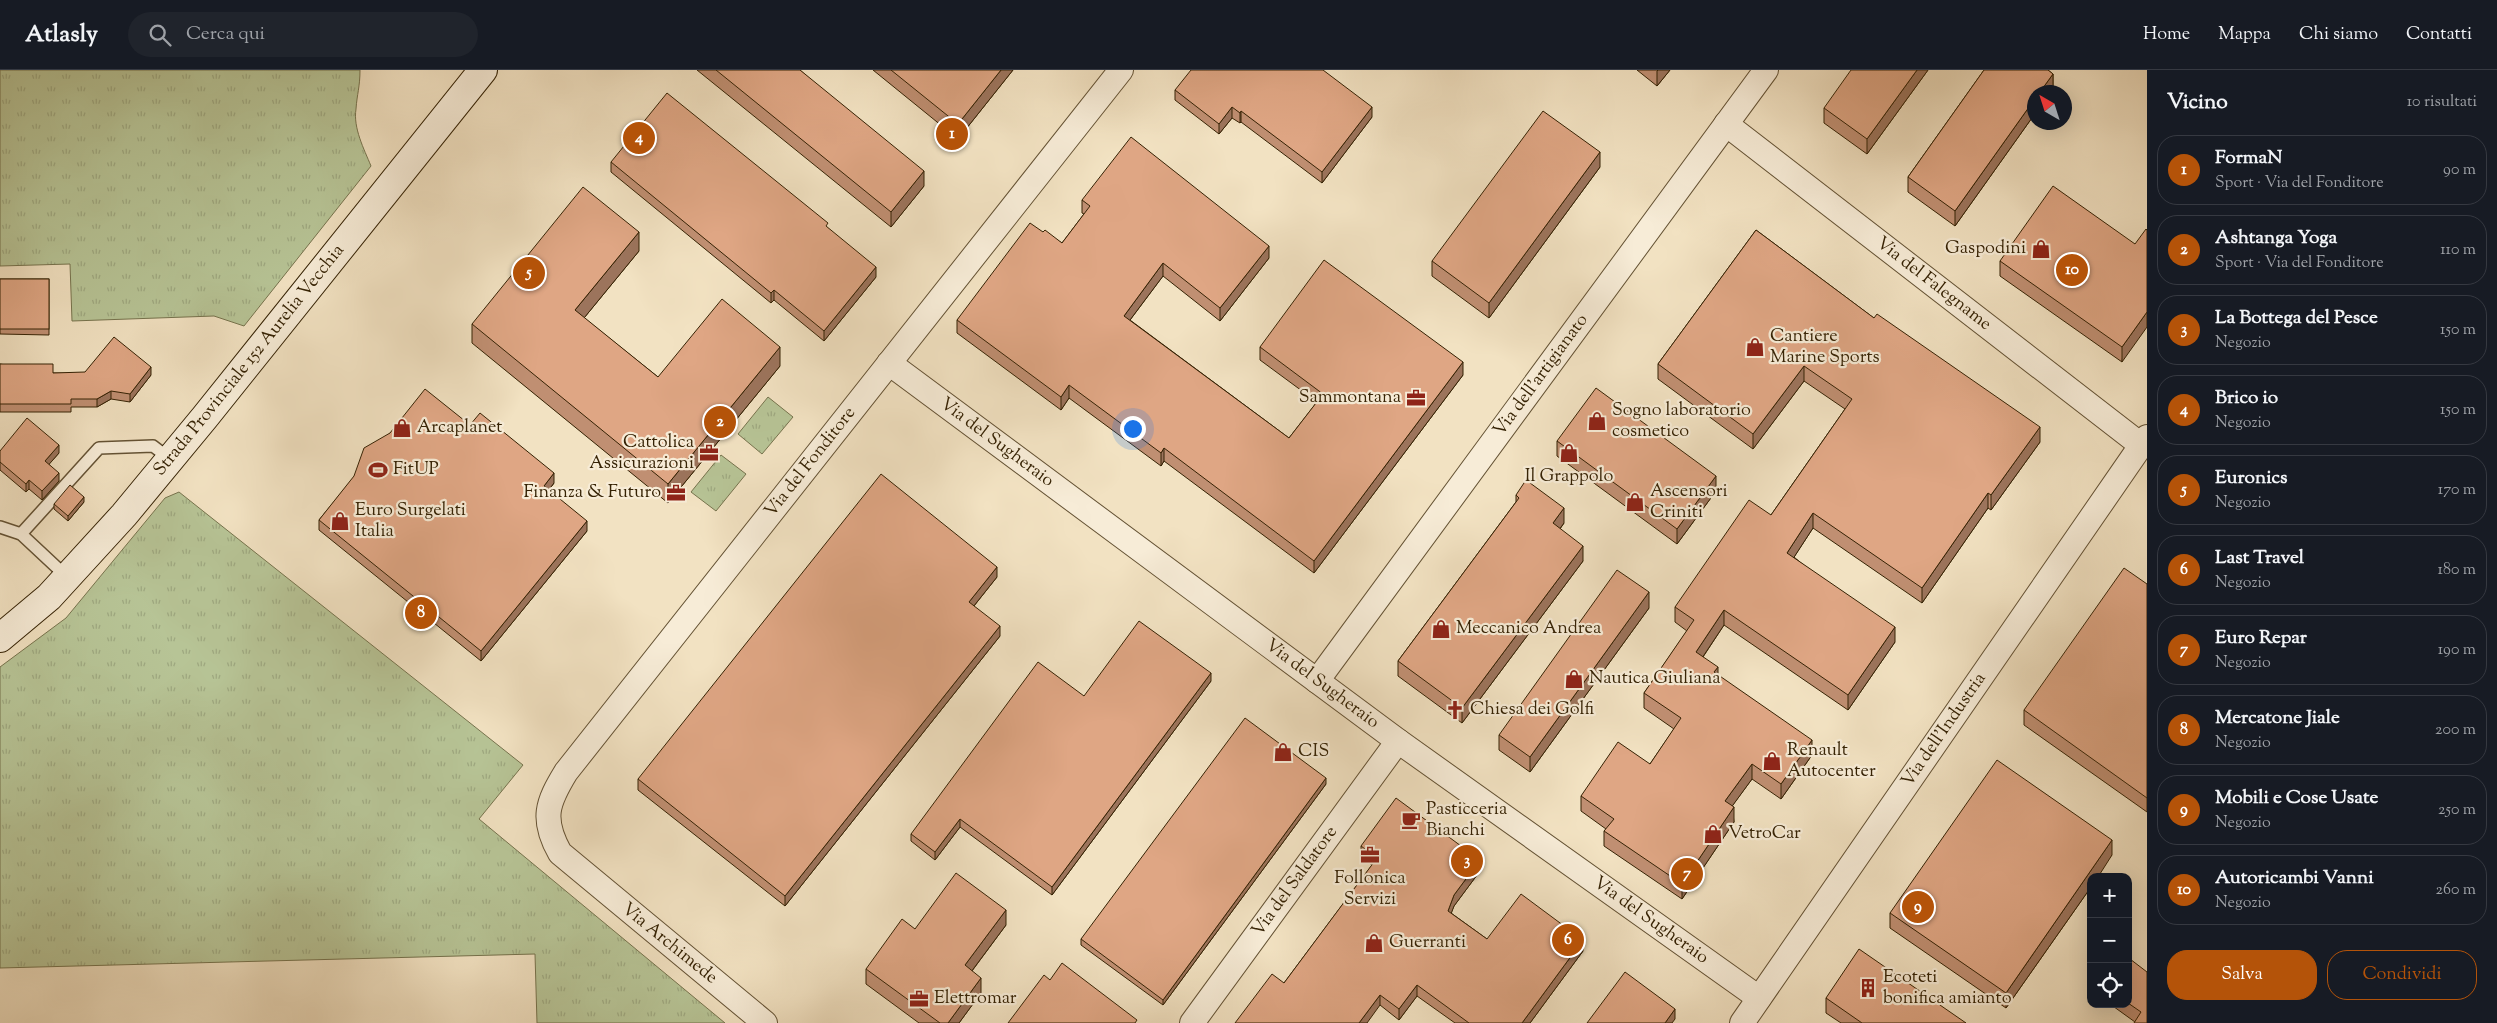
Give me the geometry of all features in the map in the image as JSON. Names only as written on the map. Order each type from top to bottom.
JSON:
[{"type":"main road","name":"Strada Provinciale 152 Aurelia Vecchia","points":[[0,638],[24,620],[68,578],[170,460],[483,70]]},
{"type":"street","name":"Via del Fonditore","points":[[573,865],[560,853],[551,837],[547,811],[552,795],[566,772],[1121,70]]},
{"type":"street","name":"Via dell'artigianato","points":[[1317,681],[1766,70]]},
{"type":"street","name":"Via del Falegname","points":[[1726,124],[2144,441]]},
{"type":"street","name":"Via del Sugheraio","points":[[889,363],[1398,741],[1759,998]]},
{"type":"street","name":"Via dell'Industria","points":[[1742,1023],[2144,441]]},
{"type":"street","name":"Via del Saldatore","points":[[1192,1023],[1398,741]]},
{"type":"street","name":"Via Archimede","points":[[573,865],[766,1023]]},
{"type":"lane","points":[[21,534],[99,448],[153,446],[170,460]]},
{"type":"lane","points":[[0,527],[21,534],[68,578]]},
{"type":"green space","points":[[0,70],[360,70],[355,116],[360,138],[371,166],[244,326],[214,316],[72,321],[70,264],[0,266]]},
{"type":"green space","points":[[768,397],[793,417],[762,454],[738,434]]},
{"type":"green space","points":[[721,455],[746,474],[716,511],[691,492]]},
{"type":"green space","points":[[179,492],[523,765],[479,819],[725,1023],[537,1023],[535,954],[0,968],[0,667],[66,618],[165,498]]},
{"type":"building","points":[[716,70],[800,70],[924,171],[891,212]]},
{"type":"building","points":[[891,70],[1001,70],[958,124]]},
{"type":"building","points":[[1191,70],[1323,70],[1372,107],[1322,172],[1241,111],[1240,113],[1232,107],[1219,124],[1175,90]]},
{"type":"building","points":[[1851,70],[1917,70],[1867,139],[1824,108]]},
{"type":"building","points":[[1984,70],[2048,70],[2053,74],[2045,85],[2027,85],[2027,110],[1955,211],[1908,177]]},
{"type":"building","points":[[667,93],[828,223],[826,226],[876,267],[824,331],[774,290],[771,293],[611,162]]},
{"type":"building","points":[[1543,111],[1600,152],[1489,303],[1432,261]]},
{"type":"building","points":[[1131,137],[1269,246],[1220,308],[1163,263],[1124,316],[1289,438],[1323,394],[1260,347],[1324,260],[1463,362],[1314,561],[1164,448],[1161,453],[1069,385],[1061,397],[957,320],[1030,223],[1043,232],[1045,230],[1062,243],[1090,206],[1082,200]]},
{"type":"building","points":[[2053,186],[2135,244],[2147,230],[2147,312],[2122,347],[2000,261]]},
{"type":"building","points":[[583,187],[639,232],[575,310],[658,377],[722,299],[780,347],[668,484],[472,324]]},
{"type":"building","points":[[1756,230],[1874,318],[1877,314],[2040,427],[1991,495],[1988,493],[1922,588],[1813,513],[1787,553],[1895,627],[1848,695],[1724,610],[1696,652],[1718,667],[1714,672],[1812,740],[1781,784],[1752,764],[1725,801],[1734,807],[1682,884],[1604,831],[1614,819],[1581,796],[1618,742],[1650,764],[1681,718],[1644,693],[1694,620],[1675,607],[1749,500],[1771,515],[1852,399],[1804,366],[1753,434],[1658,364]]},
{"type":"building","points":[[0,279],[49,279],[49,329],[0,329]]},
{"type":"building","points":[[114,337],[151,367],[130,394],[111,391],[97,399],[71,399],[71,404],[0,404],[0,364],[53,364],[53,373],[85,372]]},
{"type":"building","points":[[1596,388],[1716,476],[1677,529],[1557,441]]},
{"type":"building","points":[[425,389],[470,425],[480,413],[554,473],[544,486],[587,521],[481,651],[319,520],[354,476],[364,448],[390,433]]},
{"type":"building","points":[[27,418],[59,445],[45,461],[59,473],[42,491],[29,480],[26,484],[0,462],[0,451]]},
{"type":"building","points":[[881,474],[997,567],[969,602],[1000,626],[785,896],[638,779]]},
{"type":"building","points":[[1526,480],[1564,508],[1553,523],[1583,546],[1462,708],[1398,661],[1519,498],[1516,495]]},
{"type":"building","points":[[70,485],[84,497],[68,516],[54,504]]},
{"type":"building","points":[[2124,568],[2147,584],[2147,798],[2024,710]]},
{"type":"building","name":"Nautica Giuliana","points":[[1617,570],[1649,592],[1530,757],[1499,735]]},
{"type":"building","points":[[1139,621],[1211,673],[1052,887],[960,819],[935,852],[911,834],[1038,662],[1084,696]]},
{"type":"building","points":[[1245,718],[1326,778],[1163,1000],[1081,939]]},
{"type":"building","points":[[1997,760],[2112,840],[2089,873],[2087,873],[2087,876],[2006,993],[1890,913]]},
{"type":"building","points":[[1396,798],[1480,860],[1454,895],[1448,911],[1487,939],[1521,894],[1583,940],[1522,1023],[1469,1023],[1417,985],[1399,1009],[1380,995],[1359,1023],[1235,1023],[1272,974],[1284,983],[1377,858],[1361,846]]},
{"type":"building","points":[[956,873],[1006,910],[965,965],[981,978],[948,1023],[940,1023],[866,969],[902,919],[915,929]]},
{"type":"building","name":"Ecoteti bonifica amianto","points":[[1859,949],[1966,1023],[1862,1023],[1826,998]]},
{"type":"building","points":[[2132,961],[2147,972],[2147,1023],[2134,1023],[2141,1012],[2132,1006]]},
{"type":"building","points":[[1062,963],[1137,1020],[1135,1023],[1008,1023],[1044,975],[1050,980]]},
{"type":"building","points":[[1625,972],[1675,1009],[1665,1023],[1587,1023]]},
{"type":"place","name":"FormaN","points":[[952,134]]},
{"type":"place","name":"Brico io","points":[[639,138]]},
{"type":"place","name":"Gaspodini","points":[[2041,249]]},
{"type":"place","name":"Autoricambi Vanni","points":[[2072,270]]},
{"type":"place","name":"Euronics","points":[[529,273]]},
{"type":"place","name":"Cantiere Marine Sports","points":[[1755,347]]},
{"type":"place","name":"Sammontana","points":[[1416,398]]},
{"type":"place","name":"Sogno laboratorio cosmetico","points":[[1597,421]]},
{"type":"place","name":"Ashtanga Yoga","points":[[720,422]]},
{"type":"place","name":"Arcaplanet","points":[[402,428]]},
{"type":"place","name":"Cattolica Assicurazioni","points":[[709,453]]},
{"type":"place","name":"Il Grappolo","points":[[1569,453]]},
{"type":"place","name":"FitUP","points":[[378,470]]},
{"type":"place","name":"Finanza & Futuro","points":[[676,493]]},
{"type":"place","name":"Ascensori Criniti","points":[[1635,502]]},
{"type":"place","name":"Euro Surgelati Italia","points":[[340,521]]},
{"type":"place","name":"Mercatone Jiale","points":[[421,613]]},
{"type":"place","name":"Meccanico Andrea","points":[[1441,629]]},
{"type":"place","name":"Nautica Giuliana","points":[[1574,679]]},
{"type":"place","name":"Chiesa dei Golfi","points":[[1455,710]]},
{"type":"place","name":"CIS","points":[[1283,752]]},
{"type":"place","name":"Renault Autocenter","points":[[1772,761]]},
{"type":"place","name":"Pasticceria Bianchi","points":[[1411,820]]},
{"type":"place","name":"VetroCar","points":[[1713,834]]},
{"type":"place","name":"Follonica Servizi","points":[[1370,855]]},
{"type":"place","name":"La Bottega del Pesce","points":[[1467,861]]},
{"type":"place","name":"Euro Repar","points":[[1687,874]]},
{"type":"place","name":"Mobili e Cose Usate","points":[[1918,907]]},
{"type":"place","name":"Last Travel","points":[[1568,940]]},
{"type":"place","name":"Guerranti","points":[[1374,943]]},
{"type":"place","name":"Ecoteti bonifica amianto","points":[[1868,988]]},
{"type":"place","name":"Elettromar","points":[[919,999]]}]
